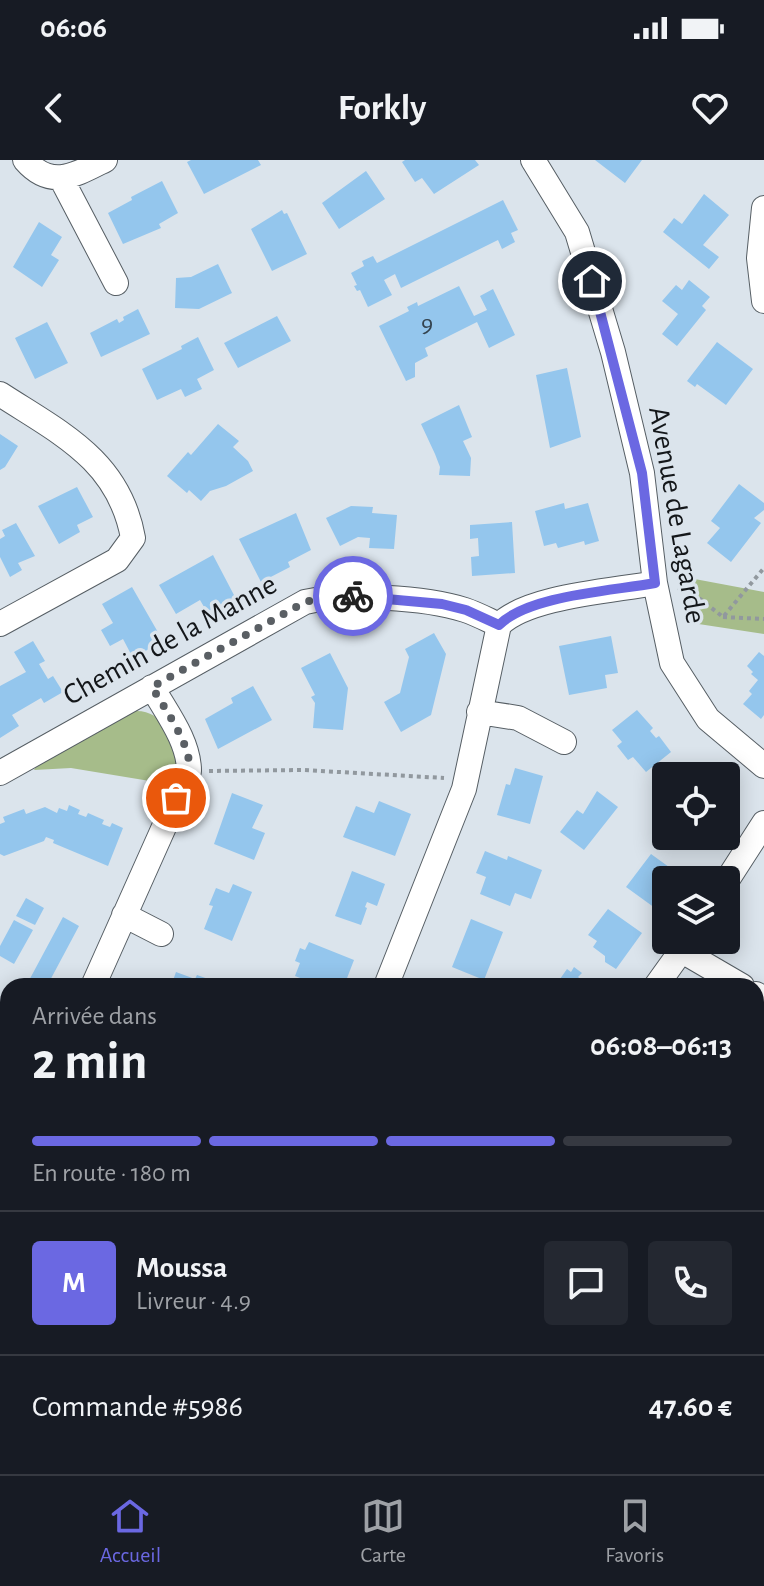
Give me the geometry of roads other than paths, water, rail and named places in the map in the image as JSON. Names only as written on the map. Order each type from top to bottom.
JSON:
[{"type":"street","points":[[25,160],[46,177],[61,178],[105,160]]},
{"type":"street","name":"Avenue de Lagarde","points":[[533,160],[577,232],[613,352],[642,473],[655,583],[672,663],[708,719],[764,766]]},
{"type":"street","points":[[61,178],[116,283]]},
{"type":"street","points":[[764,208],[759,258],[764,301]]},
{"type":"street","points":[[0,394],[85,449],[100,466],[128,512],[133,538],[117,560],[0,624]]},
{"type":"street","points":[[389,978],[464,789],[499,625],[510,614],[531,605],[655,583]]},
{"type":"street","name":"Chemin de la Manne","points":[[0,773],[305,602],[331,596],[442,604],[466,610],[499,625]]},
{"type":"street","points":[[96,978],[189,771],[185,747],[152,687]]},
{"type":"street","points":[[479,712],[518,718],[564,742]]},
{"type":"street","points":[[736,866],[764,823]]},
{"type":"street","points":[[124,915],[161,934]]},
{"type":"street","points":[[662,978],[679,954]]},
{"type":"street","points":[[696,954],[731,978]]}]
